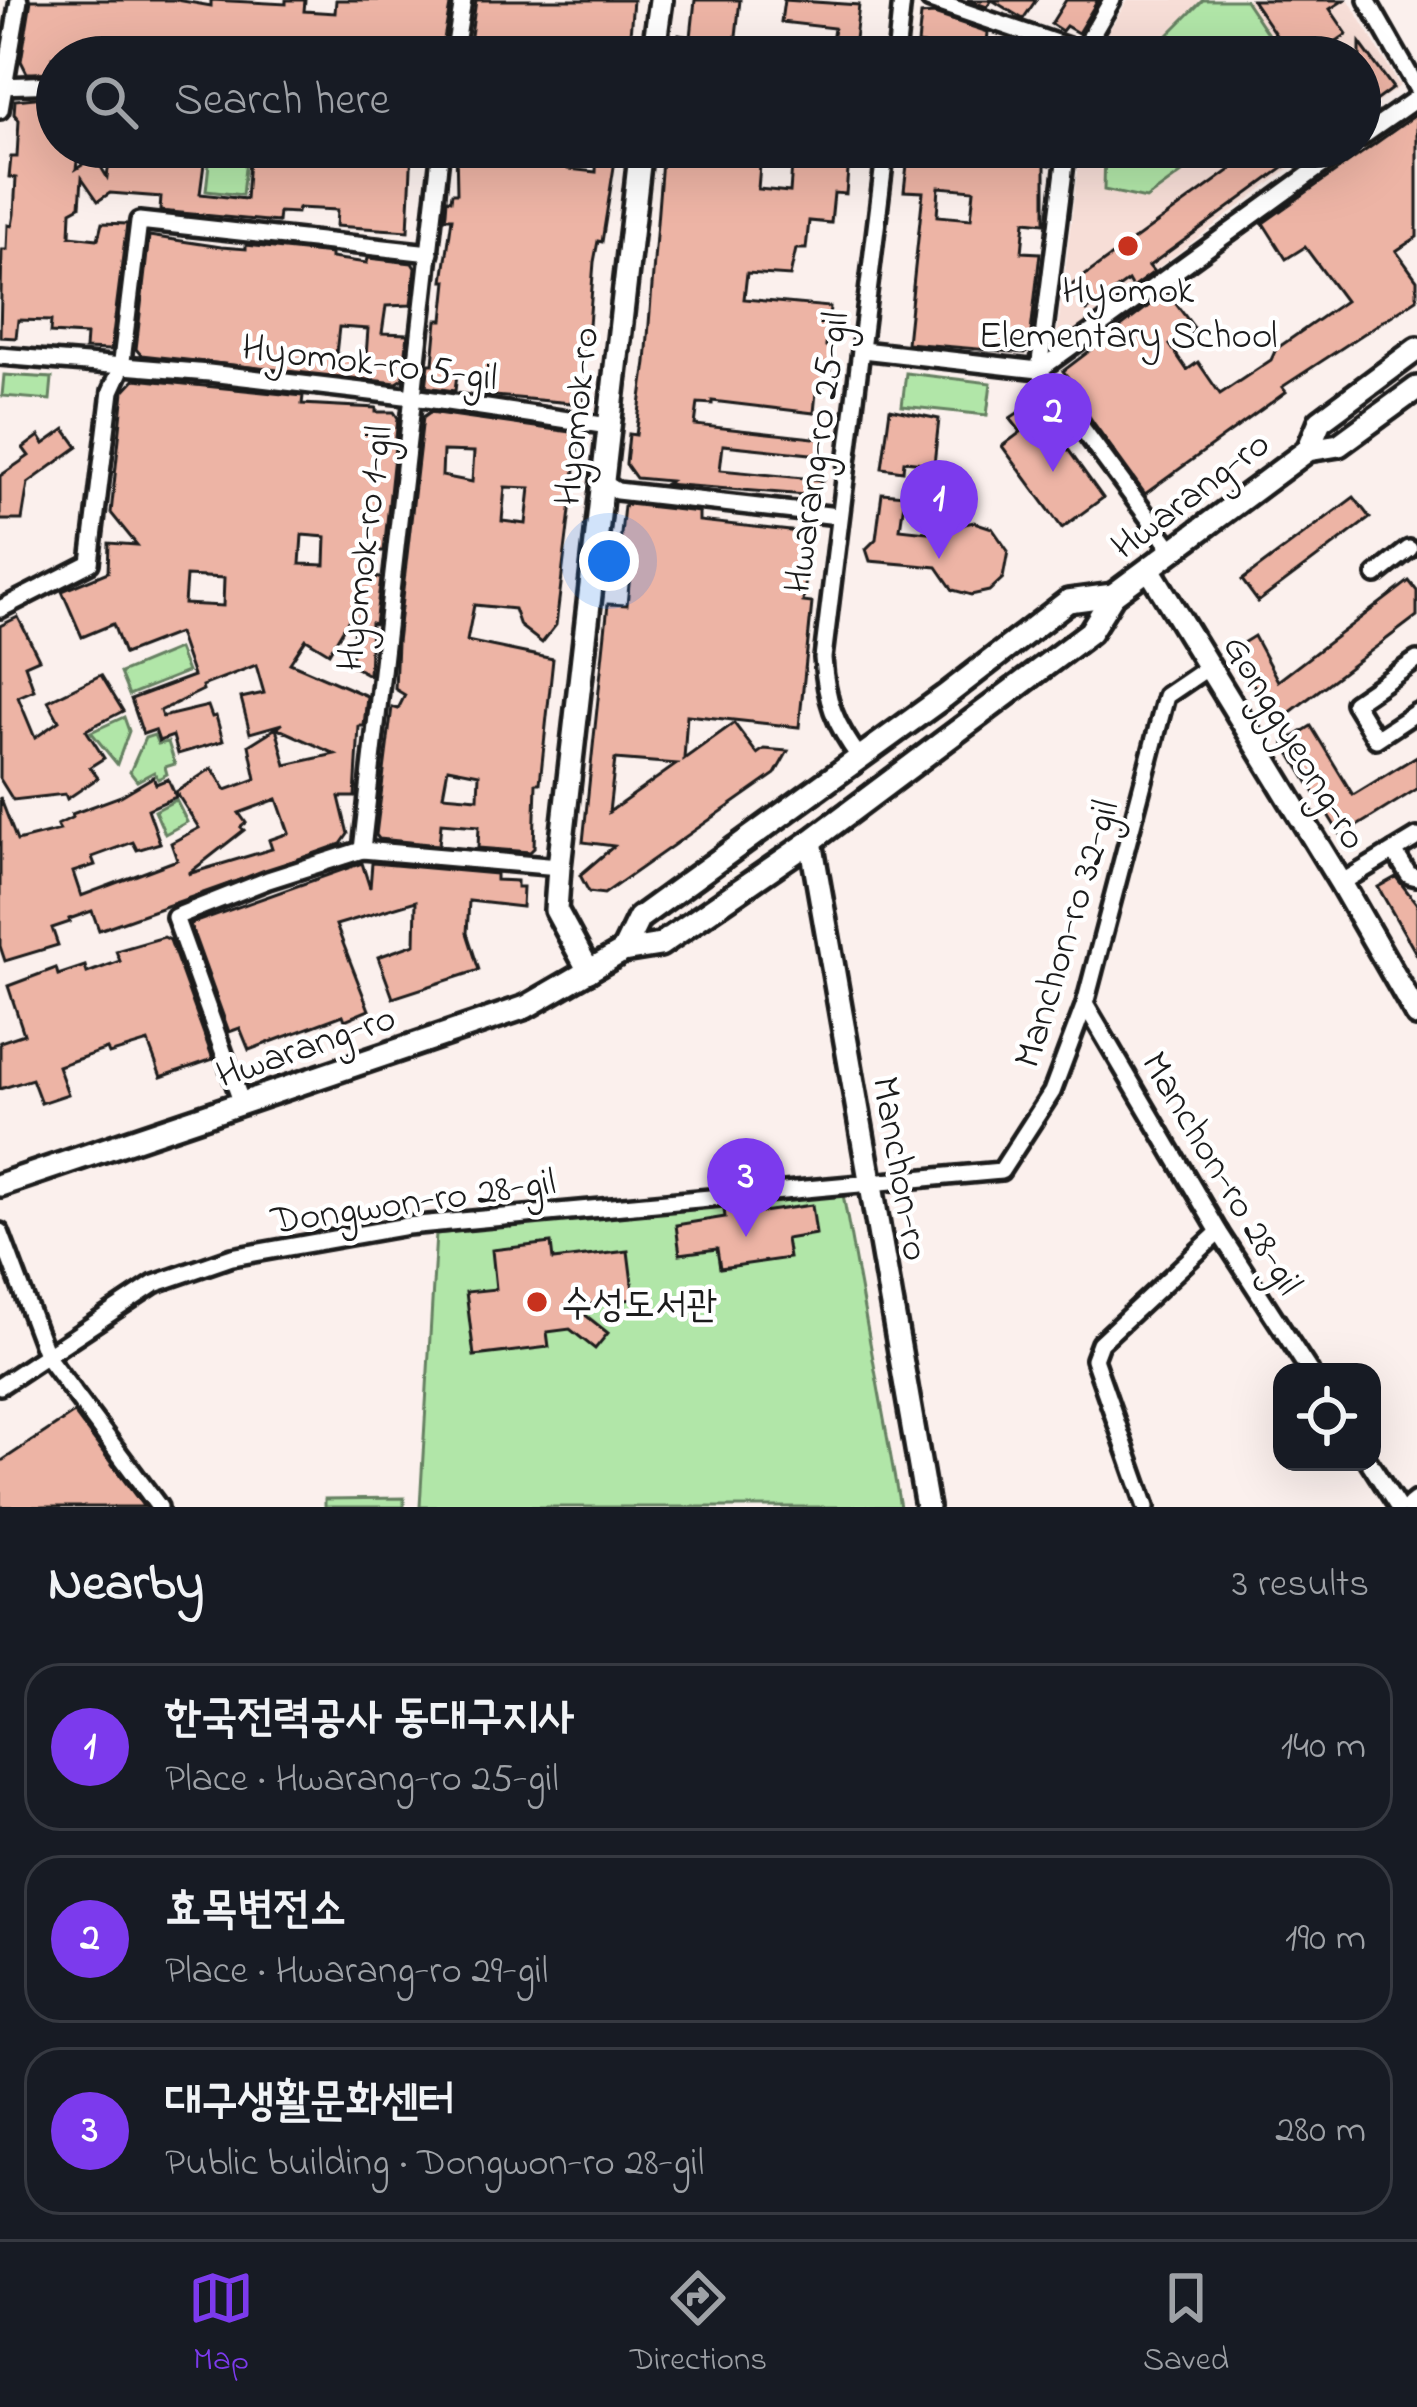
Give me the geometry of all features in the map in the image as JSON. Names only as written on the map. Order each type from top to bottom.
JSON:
[{"type":"main road","points":[[656,36],[661,0]]},
{"type":"main road","name":"Hyomok-ro","points":[[589,971],[556,910],[638,168]]},
{"type":"main road","name":"Hwarang-ro","points":[[1308,450],[1320,421],[1417,349]]},
{"type":"main road","name":"Hwarang-ro","points":[[0,1185],[526,1007],[623,951],[660,945],[811,841],[1090,632],[1113,595],[1308,450],[1340,445],[1417,388]]},
{"type":"main road","name":"Gonggyeong-ro","points":[[1150,568],[1417,1015]]},
{"type":"main road","name":"Hwarang-ro","points":[[623,951],[639,918],[1068,602],[1113,595]]},
{"type":"main road","name":"Manchon-ro","points":[[811,841],[927,1507]]},
{"type":"street","points":[[0,110],[19,0]]},
{"type":"street","points":[[457,36],[463,0]]},
{"type":"street","points":[[898,36],[902,0]]},
{"type":"street","points":[[930,0],[1029,36]]},
{"type":"street","points":[[1090,36],[1112,0]]},
{"type":"street","points":[[1367,0],[1417,88]]},
{"type":"street","points":[[2,86],[36,85]]},
{"type":"street","points":[[1381,123],[1417,98]]},
{"type":"street","name":"Hyomok-ro 1-gil","points":[[362,850],[439,168]]},
{"type":"street","name":"Hwarang-ro 25-gil","points":[[860,758],[836,727],[825,687],[826,614],[884,168]]},
{"type":"street","points":[[1064,168],[1039,370],[1173,551]]},
{"type":"street","points":[[862,350],[1039,370],[1318,168]]},
{"type":"street","points":[[0,609],[91,563],[111,391],[121,369],[139,221],[430,253]]},
{"type":"street","name":"Hyomok-ro 5-gil","points":[[0,356],[121,369],[169,369],[413,397],[609,426]]},
{"type":"street","points":[[604,483],[617,491],[838,516]]},
{"type":"street","points":[[1376,575],[1414,550]]},
{"type":"street","points":[[1417,660],[1354,703],[1376,739],[1417,712]]},
{"type":"street","name":"Manchon-ro 32-gil","points":[[869,1182],[1001,1171],[1052,1092],[1084,1004],[1166,696],[1210,666]]},
{"type":"street","points":[[1341,883],[1417,837]]},
{"type":"street","points":[[242,1104],[175,917],[362,850],[559,867]]},
{"type":"street","points":[[1394,851],[1409,875],[1417,877]]},
{"type":"street","name":"Manchon-ro 28-gil","points":[[1084,1004],[1219,1232],[1304,1363]]},
{"type":"street","name":"Dongwon-ro 28-gil","points":[[0,1386],[154,1284],[232,1257],[407,1226],[869,1182]]},
{"type":"street","points":[[0,1232],[47,1357],[159,1507]]},
{"type":"street","points":[[1146,1507],[1094,1359],[1100,1342],[1219,1232]]},
{"type":"street","points":[[1375,1471],[1398,1507]]},
{"type":"shaded area","points":[[1128,0],[1349,0],[1370,36],[1105,36]]},
{"type":"shaded area","points":[[1381,54],[1400,86],[1381,100]]},
{"type":"shaded area","name":"Hyomok Elementary School","points":[[1077,168],[1290,168],[1056,345]]},
{"type":"green space","points":[[1203,0],[1245,0],[1269,36],[1167,36]]},
{"type":"green space","points":[[209,168],[245,168],[242,195],[206,191]]},
{"type":"green space","points":[[1105,168],[1189,168],[1146,199],[1104,190]]},
{"type":"green space","points":[[906,373],[991,383],[987,415],[902,406]]},
{"type":"green space","points":[[4,375],[52,378],[50,400],[2,396]]},
{"type":"green space","points":[[178,649],[187,672],[129,695],[120,673]]},
{"type":"green space","points":[[124,717],[129,731],[117,764],[91,732]]},
{"type":"green space","points":[[154,735],[158,744],[168,742],[175,764],[165,767],[167,774],[158,779],[154,772],[137,781],[130,772],[145,738]]},
{"type":"green space","points":[[176,800],[187,822],[165,834],[155,811]]},
{"type":"green space","points":[[842,1189],[900,1507],[420,1507],[436,1234]]},
{"type":"green space","points":[[404,1498],[404,1507],[325,1507],[325,1499]]},
{"type":"building","points":[[31,0],[177,0],[211,6],[211,0],[286,4],[286,0],[305,0],[304,11],[335,13],[336,0],[451,0],[445,36],[36,36],[36,73],[27,73],[21,61]]},
{"type":"building","points":[[476,0],[633,0],[630,36],[471,36]]},
{"type":"building","points":[[695,0],[740,0],[736,36],[691,36]]},
{"type":"building","points":[[784,0],[859,5],[855,36],[833,36],[834,28],[781,22]]},
{"type":"building","points":[[992,0],[1036,0],[1023,19]]},
{"type":"building","points":[[1066,0],[1098,0],[1078,33],[1051,24]]},
{"type":"building","points":[[1252,0],[1344,0],[1330,9],[1344,36],[1277,36]]},
{"type":"building","points":[[934,14],[988,32],[988,36],[919,36],[921,15]]},
{"type":"building","points":[[1381,72],[1393,88],[1381,97]]},
{"type":"building","points":[[36,98],[36,168],[102,168],[107,177],[108,168],[203,168],[200,194],[246,199],[248,168],[411,168],[408,231],[336,226],[337,210],[298,208],[297,213],[279,212],[278,222],[160,211],[161,197],[110,193],[98,201],[82,178],[80,206],[71,211],[70,236],[98,239],[102,223],[127,224],[111,350],[85,349],[86,335],[50,333],[51,321],[18,320],[16,338],[0,337],[2,250],[7,250],[8,225],[12,226],[14,214],[16,178],[9,177],[11,157],[17,157],[15,100]]},
{"type":"building","points":[[1417,114],[1417,237],[1396,251],[1417,280],[1417,299],[1282,387],[1286,392],[1145,494],[1063,371],[1167,292],[1195,329],[1170,345],[1187,370],[1198,362],[1220,394],[1271,360],[1276,349],[1345,301],[1305,247],[1286,259],[1263,223],[1341,168],[1381,168],[1381,139]]},
{"type":"building","points":[[456,168],[596,172],[596,168],[614,168],[602,242],[598,241],[594,262],[583,404],[483,395],[484,377],[457,374],[455,391],[426,387],[437,320],[443,320],[452,218],[445,218],[447,199],[457,193]]},
{"type":"building","points":[[661,168],[760,168],[758,189],[790,192],[792,168],[848,168],[846,194],[834,193],[831,223],[809,221],[806,249],[796,249],[790,276],[747,273],[744,299],[830,307],[826,346],[832,347],[830,370],[825,369],[823,393],[816,392],[814,413],[712,401],[698,403],[695,425],[823,439],[821,455],[723,445],[720,470],[823,480],[806,495],[636,478],[626,464],[629,434],[636,435]]},
{"type":"building","points":[[907,168],[1045,168],[1045,223],[1025,221],[1022,252],[1040,253],[1025,353],[907,343],[923,192],[904,191]],"holes":[[[939,187],[974,190],[971,219],[937,216]]]},
{"type":"building","points":[[1233,168],[1283,168],[1149,266],[1154,272],[1132,288],[1128,281],[1087,311],[1069,287]]},
{"type":"building","points":[[149,236],[221,247],[331,254],[331,258],[367,263],[368,258],[412,263],[415,268],[411,305],[386,306],[382,333],[408,334],[403,379],[397,383],[141,355],[136,349]],"holes":[[[339,327],[368,329],[366,357],[336,354]]]},
{"type":"building","points":[[135,379],[303,396],[302,404],[376,408],[376,412],[394,412],[398,418],[384,551],[375,551],[373,577],[381,578],[375,624],[371,623],[369,675],[351,665],[355,609],[329,653],[306,639],[290,663],[367,696],[364,726],[359,726],[355,797],[339,797],[348,834],[341,844],[99,930],[92,911],[69,919],[52,928],[58,945],[5,961],[0,946],[0,797],[17,841],[60,830],[57,825],[72,814],[121,796],[153,777],[156,784],[168,779],[176,797],[148,809],[160,843],[137,850],[133,842],[92,857],[95,865],[73,872],[81,896],[177,860],[171,843],[199,828],[176,792],[212,768],[226,790],[256,779],[249,745],[276,728],[286,765],[335,754],[277,728],[282,724],[250,733],[241,698],[264,693],[256,665],[202,686],[203,690],[160,711],[162,717],[208,706],[212,717],[216,716],[223,741],[178,754],[173,736],[159,741],[155,730],[143,734],[131,699],[193,676],[178,633],[124,654],[113,624],[82,637],[62,591],[108,572],[109,543],[137,545],[111,513],[124,391]],"holes":[[[302,535],[326,537],[325,565],[300,564]],[[186,576],[224,578],[223,606],[184,604]],[[277,799],[289,833],[269,840],[272,849],[188,874],[244,830],[241,827],[246,823],[239,813]]]},
{"type":"building","points":[[1034,402],[1103,498],[1062,528],[1002,446],[1021,432],[1010,418]]},
{"type":"building","points":[[890,409],[939,419],[934,464],[904,461],[903,471],[882,468]]},
{"type":"building","points":[[430,412],[577,433],[579,437],[556,625],[542,643],[520,626],[514,609],[474,605],[467,641],[553,659],[530,852],[478,848],[479,826],[441,823],[439,845],[376,835],[392,707],[398,709],[405,695],[395,689],[397,642],[423,417]],"holes":[[[443,451],[474,452],[472,482],[442,476]],[[505,487],[530,488],[526,524],[502,521]],[[448,768],[479,774],[478,798],[443,795]]]},
{"type":"building","points":[[65,429],[78,447],[28,483],[22,520],[0,520],[0,476],[29,456],[23,448],[39,436],[44,444]]},
{"type":"building","points":[[882,493],[905,495],[900,529],[945,534],[974,522],[992,528],[1008,551],[1003,578],[989,591],[971,595],[953,590],[937,567],[870,561],[866,549],[876,539]]},
{"type":"building","points":[[1354,497],[1370,518],[1258,602],[1242,580]]},
{"type":"building","points":[[624,506],[699,512],[699,521],[799,532],[809,554],[803,602],[812,603],[799,727],[687,715],[684,759],[734,723],[757,754],[764,749],[788,751],[775,774],[604,894],[589,892],[580,875],[614,846],[583,842],[608,604],[627,605],[632,554],[619,553]],"holes":[[[615,759],[677,764],[609,812]]]},
{"type":"building","points":[[1409,581],[1417,591],[1417,616],[1276,723],[1233,649],[1254,636],[1278,681]]},
{"type":"building","points":[[18,617],[39,659],[25,665],[34,690],[18,697],[35,738],[59,721],[48,701],[101,675],[123,711],[86,730],[104,758],[90,767],[98,778],[67,799],[65,794],[13,800],[0,779],[0,626]]},
{"type":"building","points":[[1311,726],[1353,795],[1417,756],[1417,789],[1341,836],[1284,743]]},
{"type":"building","points":[[362,863],[370,888],[372,863],[496,874],[496,880],[517,881],[517,887],[523,887],[522,907],[469,901],[467,933],[479,970],[393,998],[378,957],[415,944],[416,901],[336,925],[369,1010],[249,1050],[240,1028],[229,1032],[190,924]]},
{"type":"building","points":[[1396,877],[1417,904],[1417,955],[1378,887]]},
{"type":"building","points":[[164,937],[170,940],[213,1059],[161,1077],[148,1042],[109,1054],[107,1049],[58,1066],[68,1094],[41,1103],[32,1079],[0,1089],[0,1042],[24,1034],[8,986],[56,968],[58,975],[85,966],[87,973],[120,961],[116,951]]},
{"type":"building","points":[[761,1205],[762,1212],[812,1205],[816,1234],[786,1239],[789,1258],[720,1268],[717,1249],[680,1254],[676,1225],[725,1217],[724,1209]]},
{"type":"building","name":"수성도서관","points":[[551,1243],[553,1260],[628,1251],[634,1299],[574,1306],[608,1333],[595,1349],[570,1329],[547,1332],[549,1347],[474,1356],[466,1292],[496,1289],[492,1250]]},
{"type":"building","points":[[74,1413],[144,1507],[0,1507],[0,1462]]},
{"type":"place","name":"Hyomok Elementary School","points":[[1128,246]]},
{"type":"place","name":"효목변전소","points":[[1053,472]]},
{"type":"place","name":"한국전력공사 동대구지사","points":[[939,559]]},
{"type":"place","name":"대구생활문화센터","points":[[746,1237]]},
{"type":"place","name":"수성도서관","points":[[537,1302]]}]
